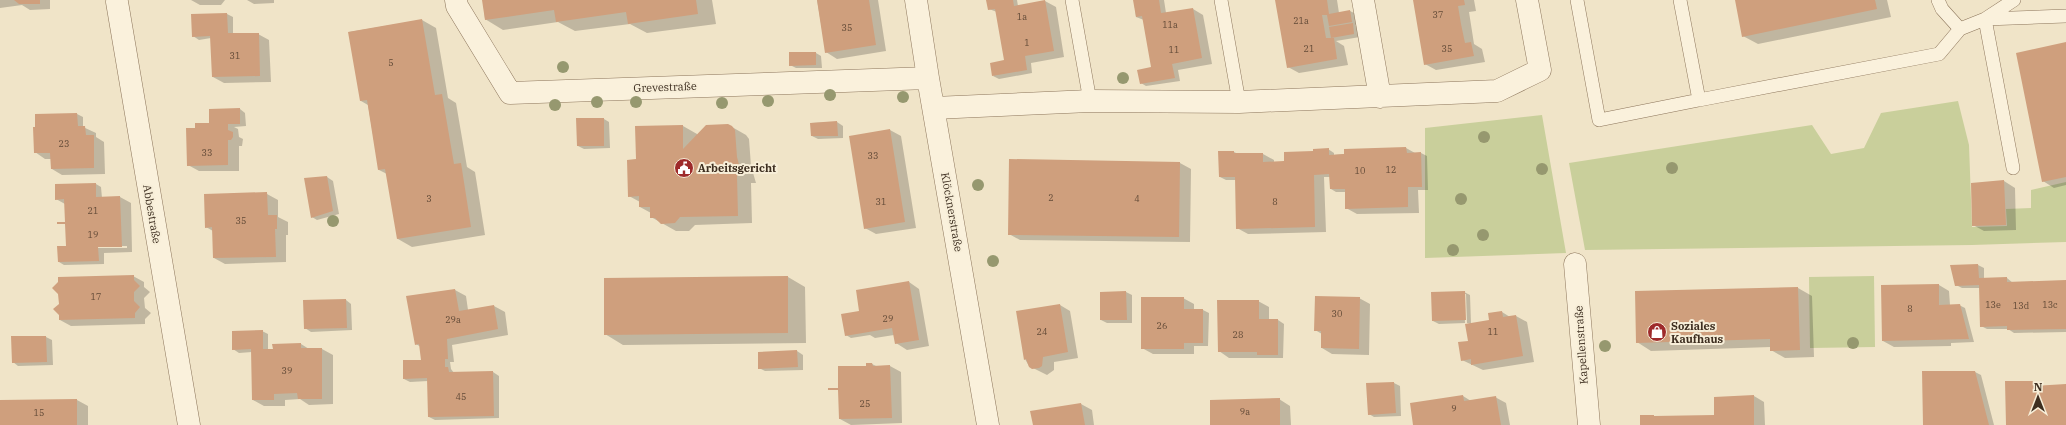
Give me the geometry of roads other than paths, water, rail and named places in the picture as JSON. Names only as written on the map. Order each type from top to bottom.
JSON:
[{"type":"street","name":"Grevestraße","points":[[456,0],[457,6],[510,92],[928,78]]},
{"type":"street","name":"Klöcknerstraße","points":[[916,0],[988,425]]},
{"type":"street","points":[[1363,0],[1380,97]]},
{"type":"street","points":[[934,108],[1090,102],[1239,102],[1497,91],[1540,70],[1527,0]]},
{"type":"street","name":"Abbestraße","points":[[117,2],[189,425]]},
{"type":"street","name":"Kapellenstraße","points":[[1575,264],[1589,425]]},
{"type":"lane","points":[[1072,0],[1090,102]]},
{"type":"lane","points":[[1221,0],[1239,102]]},
{"type":"lane","points":[[1577,0],[1599,120],[1940,54],[1960,29],[1985,19],[2014,0]]},
{"type":"lane","points":[[1680,0],[1699,100]]},
{"type":"lane","points":[[1938,0],[1942,9],[1960,29]]},
{"type":"lane","points":[[1985,19],[2066,16]]},
{"type":"lane","points":[[1985,19],[2013,168]]},
{"type":"place","name":"Arbeitsgericht","points":[[684,168]]},
{"type":"place","name":"Soziales Kaufhaus","points":[[1657,332]]}]
